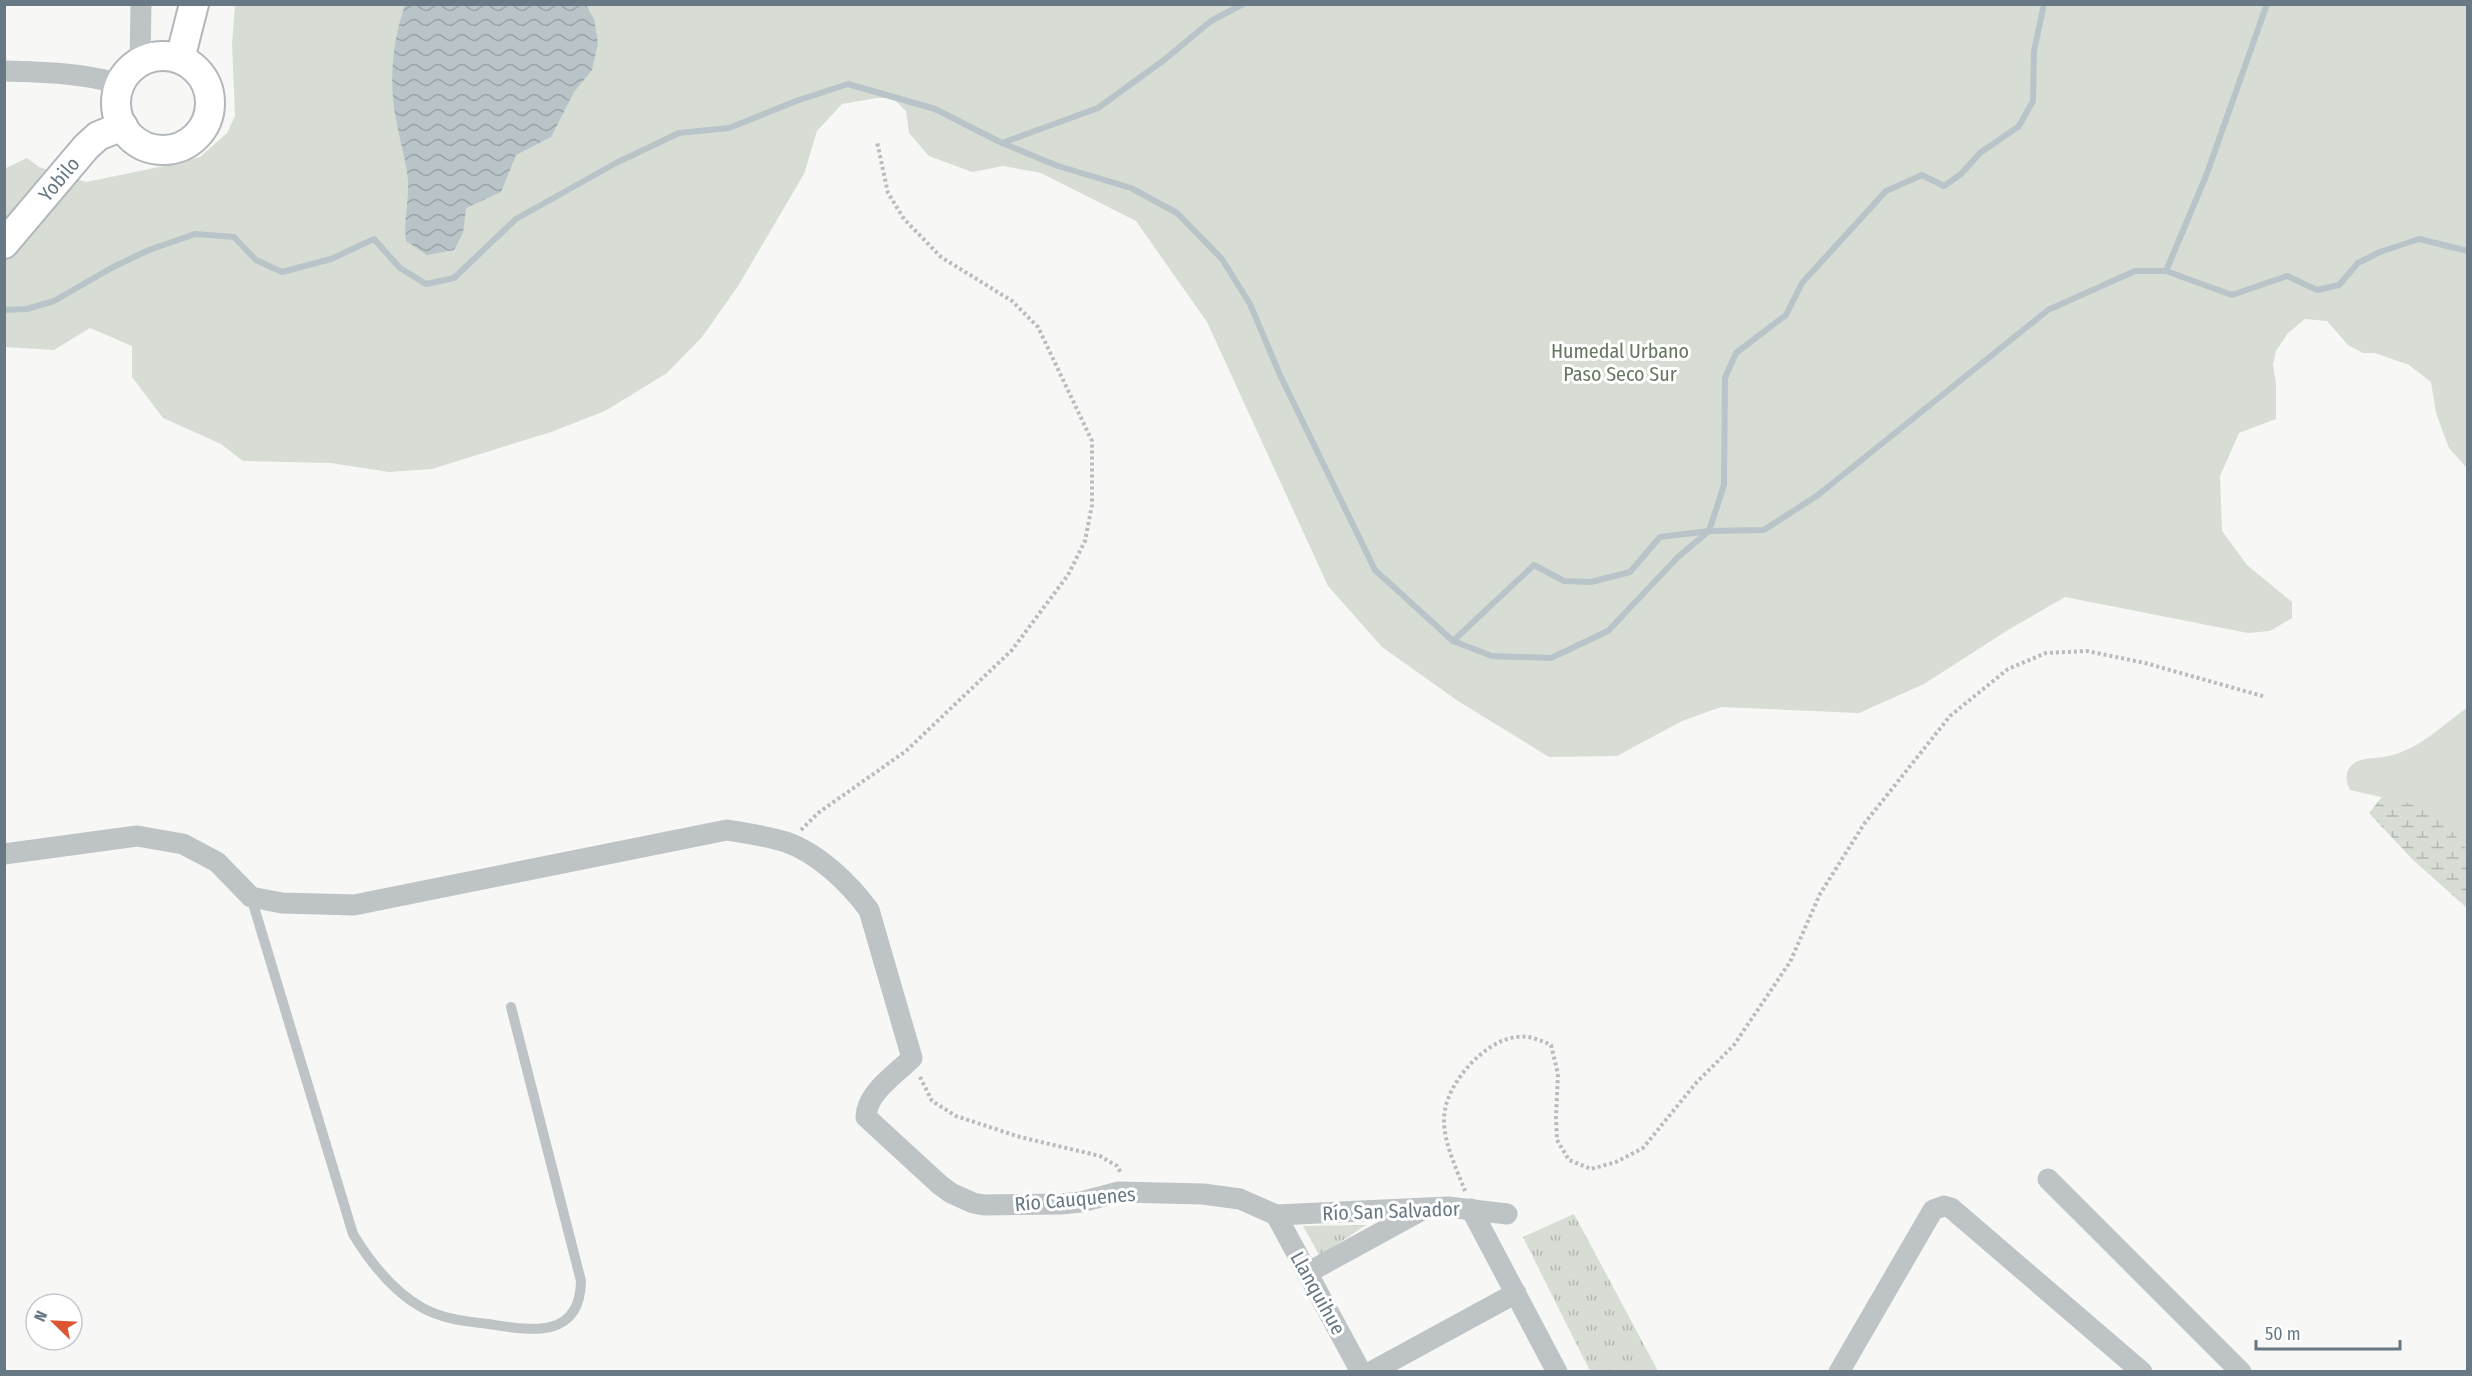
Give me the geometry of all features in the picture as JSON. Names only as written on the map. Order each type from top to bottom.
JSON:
[{"type":"main road","points":[[180,59],[194,4]]},
{"type":"main road","points":[[159,56],[180,59],[197,70],[204,79],[210,99],[207,120],[195,137],[177,148],[156,149],[137,142],[119,118],[117,100],[121,84],[132,68],[140,62],[159,56]]},
{"type":"main road","name":"Yobilo","points":[[4,244],[86,147],[98,136],[123,126]]},
{"type":"street","points":[[140,62],[141,4]]},
{"type":"street","points":[[4,71],[65,73],[121,84]]},
{"type":"street","points":[[4,854],[137,836],[183,844],[218,862],[251,897],[282,903],[354,905],[727,830],[788,843],[818,860],[858,894],[869,910],[912,1058]]},
{"type":"street","name":"Río Cauquenes","points":[[912,1058],[873,1096],[866,1105],[866,1117],[940,1185],[973,1203],[984,1206],[1061,1204],[1119,1192],[1222,1195],[1249,1202],[1276,1215]]},
{"type":"street","points":[[2048,1179],[2241,1371]]},
{"type":"street","points":[[1839,1371],[1933,1210],[1944,1206],[1951,1208],[2142,1371]]},
{"type":"street","points":[[1308,1274],[1426,1208]]},
{"type":"street","name":"Río San Salvador","points":[[1276,1215],[1426,1208],[1471,1209],[1507,1214]]},
{"type":"street","points":[[1471,1209],[1557,1371]]},
{"type":"street","name":"Llanquihue","points":[[1276,1215],[1361,1371]]},
{"type":"street","points":[[1371,1371],[1516,1293]]},
{"type":"lane","points":[[251,897],[353,1234],[369,1260],[406,1297],[434,1314],[450,1319],[540,1331],[557,1326],[573,1311],[578,1302],[581,1281],[511,1007]]},
{"type":"path","points":[[788,843],[818,813],[906,752],[1012,650],[1068,575],[1085,541],[1092,505],[1092,441],[1038,327],[1012,301],[941,257],[904,219],[888,193],[877,142]]},
{"type":"path","points":[[1471,1209],[1446,1135],[1444,1111],[1455,1084],[1483,1051],[1515,1036],[1534,1037],[1551,1045],[1558,1074],[1557,1140],[1569,1160],[1591,1169],[1616,1162],[1643,1148],[1696,1083],[1734,1045],[1790,962],[1820,894],[1864,824],[1950,716],[2008,669],[2046,653],[2087,651],[2145,663],[2266,697]]},
{"type":"path","points":[[912,1058],[932,1101],[956,1116],[1020,1137],[1100,1156],[1117,1166],[1125,1181],[1119,1192]]},
{"type":"green space","name":"Humedal Urbano Paso Seco Sur","points":[[235,5],[2467,5],[2467,468],[2449,448],[2436,413],[2431,382],[2409,365],[2375,353],[2363,353],[2348,345],[2327,321],[2305,319],[2288,333],[2276,351],[2273,365],[2276,384],[2276,419],[2239,433],[2220,476],[2222,531],[2247,565],[2292,602],[2292,618],[2270,631],[2248,633],[2065,597],[2008,630],[1924,684],[1859,713],[1721,707],[1682,721],[1617,756],[1549,757],[1458,701],[1382,647],[1328,586],[1207,322],[1136,221],[1041,173],[1003,166],[972,172],[929,156],[909,133],[906,111],[893,98],[877,98],[842,104],[817,131],[804,174],[738,286],[702,337],[667,373],[605,411],[551,432],[432,469],[389,472],[331,463],[243,461],[221,444],[163,418],[132,377],[132,346],[90,328],[54,350],[5,347],[4,169],[27,158],[39,167],[86,182],[200,157],[227,133],[235,116],[232,44]]},
{"type":"green space","points":[[2467,708],[2467,850],[2439,816],[2425,807],[2350,790],[2347,773],[2356,762],[2388,756],[2410,748]]},
{"type":"green space","points":[[2467,753],[2467,908],[2412,859],[2369,813],[2395,781]]},
{"type":"green space","points":[[1574,1214],[1658,1371],[1590,1371],[1523,1237]]},
{"type":"green space","points":[[1366,1225],[1320,1256],[1303,1226]]},
{"type":"water","points":[[405,5],[586,5],[594,19],[598,43],[592,70],[574,92],[551,137],[516,155],[501,192],[466,208],[463,233],[454,250],[427,255],[406,241],[408,181],[393,100],[393,59]]},
{"type":"waterway","points":[[1002,143],[1098,108],[1164,60],[1211,21],[1243,4]]},
{"type":"waterway","points":[[4,310],[27,309],[54,301],[113,267],[149,250],[195,234],[234,237],[256,260],[282,272],[331,259],[374,239],[400,268],[426,284],[454,278],[516,219],[616,163],[679,133],[729,128],[796,101],[848,84],[935,109],[1002,143],[1058,166],[1131,188],[1177,213],[1222,259],[1250,304],[1280,375],[1375,570],[1453,641],[1492,656],[1551,658],[1608,631],[1678,557],[1709,531],[1724,485],[1725,378],[1736,353],[1786,315],[1802,283],[1886,191],[1922,175],[1944,186],[1961,174],[1980,153],[2019,126],[2033,101],[2034,51],[2044,4]]},
{"type":"waterway","points":[[2166,271],[2206,176],[2267,4]]},
{"type":"waterway","points":[[1453,641],[1534,565],[1564,581],[1591,582],[1630,572],[1660,537],[1709,531],[1764,530],[1818,495],[2048,310],[2135,271],[2166,271],[2232,295],[2287,276],[2317,290],[2339,285],[2358,263],[2380,252],[2419,239],[2468,251]]}]
